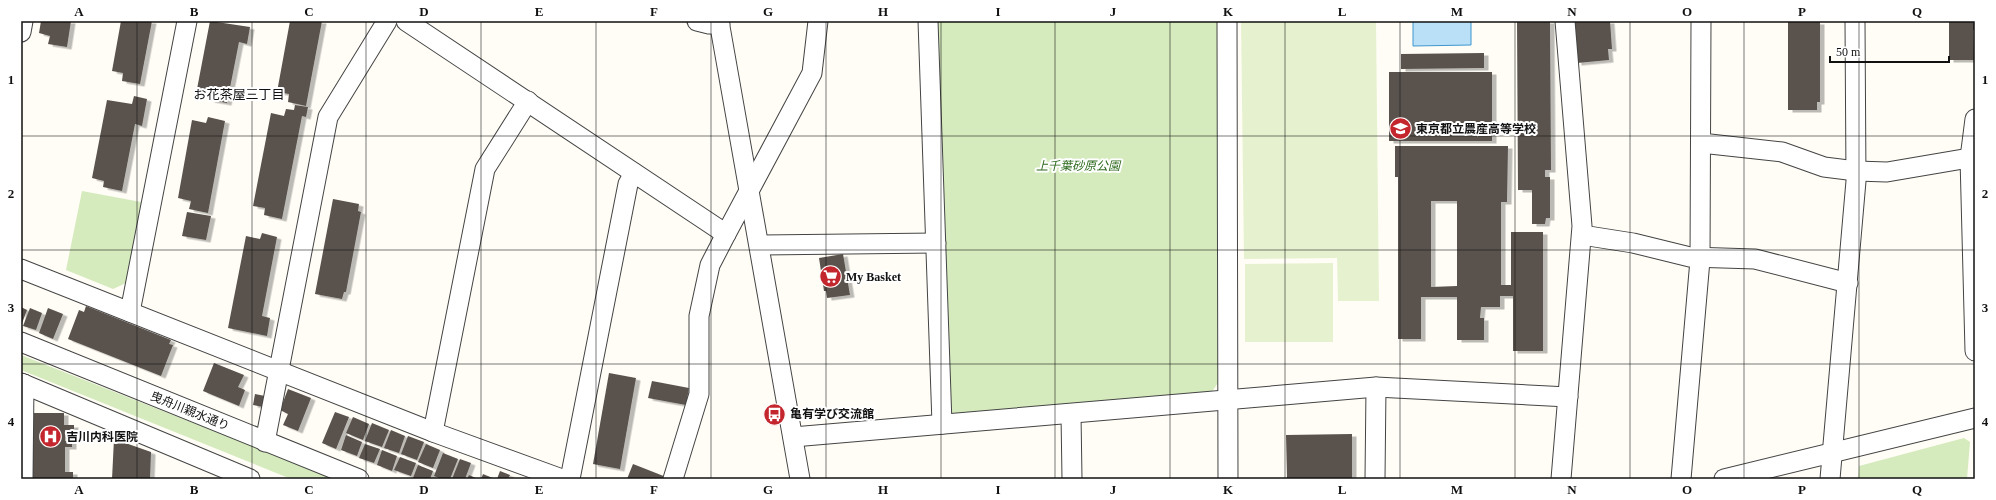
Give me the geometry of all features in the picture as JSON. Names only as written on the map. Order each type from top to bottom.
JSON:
[{"type":"street","points":[[21,32],[23,21]]},
{"type":"street","points":[[130,312],[187,21]]},
{"type":"street","points":[[265,442],[328,117],[387,21]]},
{"type":"street","points":[[406,21],[726,234]]},
{"type":"street","points":[[697,21],[709,24],[720,23],[800,479]]},
{"type":"street","points":[[673,479],[699,394],[700,316],[710,265],[812,73],[818,21]]},
{"type":"street","points":[[928,21],[942,424]]},
{"type":"street","points":[[1227,21],[1228,479]]},
{"type":"street","points":[[1560,479],[1582,236],[1565,21]]},
{"type":"street","points":[[1681,479],[1700,257],[1701,21]]},
{"type":"street","points":[[1830,479],[1856,181],[1855,21]]},
{"type":"street","points":[[433,432],[485,169],[528,101]]},
{"type":"street","points":[[1975,118],[1972,158],[1975,351]]},
{"type":"street","points":[[1701,143],[1782,152],[1824,167],[1856,171],[1886,172],[1972,158]]},
{"type":"street","points":[[570,479],[628,184],[634,173]]},
{"type":"street","points":[[1582,236],[1633,242],[1690,256],[1755,259],[1848,283]]},
{"type":"street","points":[[760,245],[936,243]]},
{"type":"street","points":[[21,268],[279,372],[433,432],[562,479]]},
{"type":"street","name":"曳舟川親水通り","points":[[21,342],[359,479]]},
{"type":"street","points":[[23,479],[22,383],[250,479]]},
{"type":"street","points":[[1375,479],[1376,387]]},
{"type":"street","points":[[793,437],[1376,387],[1568,397]]},
{"type":"street","points":[[1071,414],[1072,479]]},
{"type":"street","points":[[1724,479],[1975,418]]},
{"type":"green space","name":"上千葉砂原公園","points":[[933,21],[1218,21],[1218,383],[1211,393],[954,415],[949,408]]},
{"type":"green space","points":[[1241,21],[1376,21],[1379,301],[1338,301],[1337,258],[1244,259]]},
{"type":"green space","points":[[82,191],[141,202],[126,283],[113,289],[66,270]]},
{"type":"green space","points":[[1333,263],[1333,342],[1245,342],[1245,264]]},
{"type":"green space","points":[[21,355],[335,479],[291,479],[21,370]]},
{"type":"green space","points":[[1964,438],[1970,442],[1967,479],[1858,479],[1859,466]]},
{"type":"water","points":[[1413,21],[1471,21],[1471,45],[1413,46]]},
{"type":"building","points":[[41,21],[71,21],[67,47],[48,44],[50,36],[39,33]]},
{"type":"building","points":[[121,21],[152,21],[140,84],[122,81],[123,73],[112,71]]},
{"type":"building","points":[[210,21],[250,27],[247,44],[239,42],[227,103],[210,100],[211,92],[197,89]]},
{"type":"building","points":[[290,21],[322,21],[306,106],[288,102],[289,94],[277,92]]},
{"type":"building","points":[[1517,21],[1550,21],[1551,170],[1545,170],[1545,177],[1550,177],[1550,218],[1546,218],[1545,224],[1532,224],[1532,190],[1518,190]]},
{"type":"building","points":[[1574,21],[1610,21],[1612,49],[1608,49],[1609,60],[1577,63]]},
{"type":"building","points":[[1788,21],[1820,22],[1820,102],[1817,102],[1817,110],[1788,110]]},
{"type":"building","points":[[1949,21],[1975,21],[1975,30],[1973,30],[1974,60],[1949,60]]},
{"type":"building","points":[[1484,53],[1484,68],[1401,69],[1401,54]]},
{"type":"building","points":[[1389,72],[1492,72],[1492,141],[1389,141]]},
{"type":"building","points":[[134,96],[147,99],[142,126],[135,124],[122,191],[103,187],[104,181],[92,178],[107,100],[132,104]]},
{"type":"building","points":[[295,105],[308,107],[306,117],[302,116],[282,219],[264,215],[265,208],[253,206],[271,113],[284,116],[286,109],[294,110]]},
{"type":"building","points":[[208,117],[225,121],[208,213],[189,209],[191,201],[178,198],[192,120],[206,123]]},
{"type":"building","points":[[1395,146],[1508,146],[1507,202],[1501,202],[1501,285],[1511,285],[1511,232],[1543,232],[1543,351],[1513,351],[1513,296],[1500,296],[1500,307],[1481,307],[1480,318],[1484,318],[1484,340],[1457,340],[1457,297],[1421,297],[1421,339],[1398,339],[1398,177],[1395,177]],"holes":[[[1431,201],[1457,201],[1457,286],[1431,287]]]},
{"type":"building","points":[[333,199],[359,204],[358,211],[361,212],[346,292],[344,292],[342,299],[315,294]]},
{"type":"building","points":[[187,212],[211,216],[206,240],[182,236]]},
{"type":"building","points":[[262,233],[277,237],[262,316],[270,318],[267,336],[228,328],[246,236],[260,239]]},
{"type":"building","points":[[843,254],[850,295],[827,298],[826,291],[824,291],[819,258]]},
{"type":"building","points":[[86,306],[171,340],[169,344],[173,345],[161,376],[68,339],[79,310],[84,312]]},
{"type":"building","points":[[21,307],[27,310],[21,326]]},
{"type":"building","points":[[30,308],[42,313],[36,330],[23,326]]},
{"type":"building","points":[[48,308],[63,314],[53,339],[39,333]]},
{"type":"building","points":[[214,363],[244,375],[238,387],[245,390],[239,406],[203,391]]},
{"type":"building","points":[[609,373],[636,378],[620,469],[593,464]]},
{"type":"building","points":[[652,381],[689,388],[686,405],[648,398]]},
{"type":"building","points":[[288,389],[311,398],[298,431],[283,425],[288,414],[280,410]]},
{"type":"building","points":[[255,394],[265,396],[263,407],[253,405]]},
{"type":"building","points":[[335,412],[349,417],[336,449],[322,443]]},
{"type":"building","points":[[32,413],[64,413],[64,425],[74,425],[74,430],[65,430],[65,441],[72,441],[72,447],[65,447],[65,472],[73,472],[73,478],[32,479]]},
{"type":"building","points":[[353,417],[369,424],[363,440],[346,433]]},
{"type":"building","points":[[372,423],[389,430],[382,447],[365,441]]},
{"type":"building","points":[[391,430],[405,436],[399,453],[384,448]]},
{"type":"building","points":[[1352,434],[1352,479],[1287,479],[1286,435]]},
{"type":"building","points":[[346,435],[362,442],[357,456],[341,450]]},
{"type":"building","points":[[408,436],[424,442],[417,460],[401,454]]},
{"type":"building","points":[[114,439],[151,452],[150,479],[112,479]]},
{"type":"building","points":[[365,444],[380,449],[374,463],[359,458]]},
{"type":"building","points":[[426,444],[440,450],[433,468],[418,462]]},
{"type":"building","points":[[382,450],[397,456],[392,471],[377,465]]},
{"type":"building","points":[[443,453],[458,459],[450,479],[441,479],[434,476]]},
{"type":"building","points":[[400,457],[416,463],[411,476],[394,470]]},
{"type":"building","points":[[460,459],[471,463],[465,479],[452,479]]},
{"type":"building","points":[[633,464],[666,477],[666,479],[627,479]]},
{"type":"building","points":[[418,465],[433,471],[430,479],[413,478]]},
{"type":"building","points":[[500,471],[510,475],[508,479],[497,479]]},
{"type":"building","points":[[483,474],[495,479],[481,479]]},
{"type":"building","points":[[469,475],[478,479],[467,479]]},
{"type":"place","name":"東京都立農産高等学校","points":[[1400,129]]},
{"type":"place","name":"My Basket","points":[[831,277]]},
{"type":"place","name":"亀有学び交流館","points":[[774,414]]},
{"type":"place","name":"吉川内科医院","points":[[50,437]]},
{"type":"district","name":"お花茶屋三丁目","points":[[239,94]]}]
